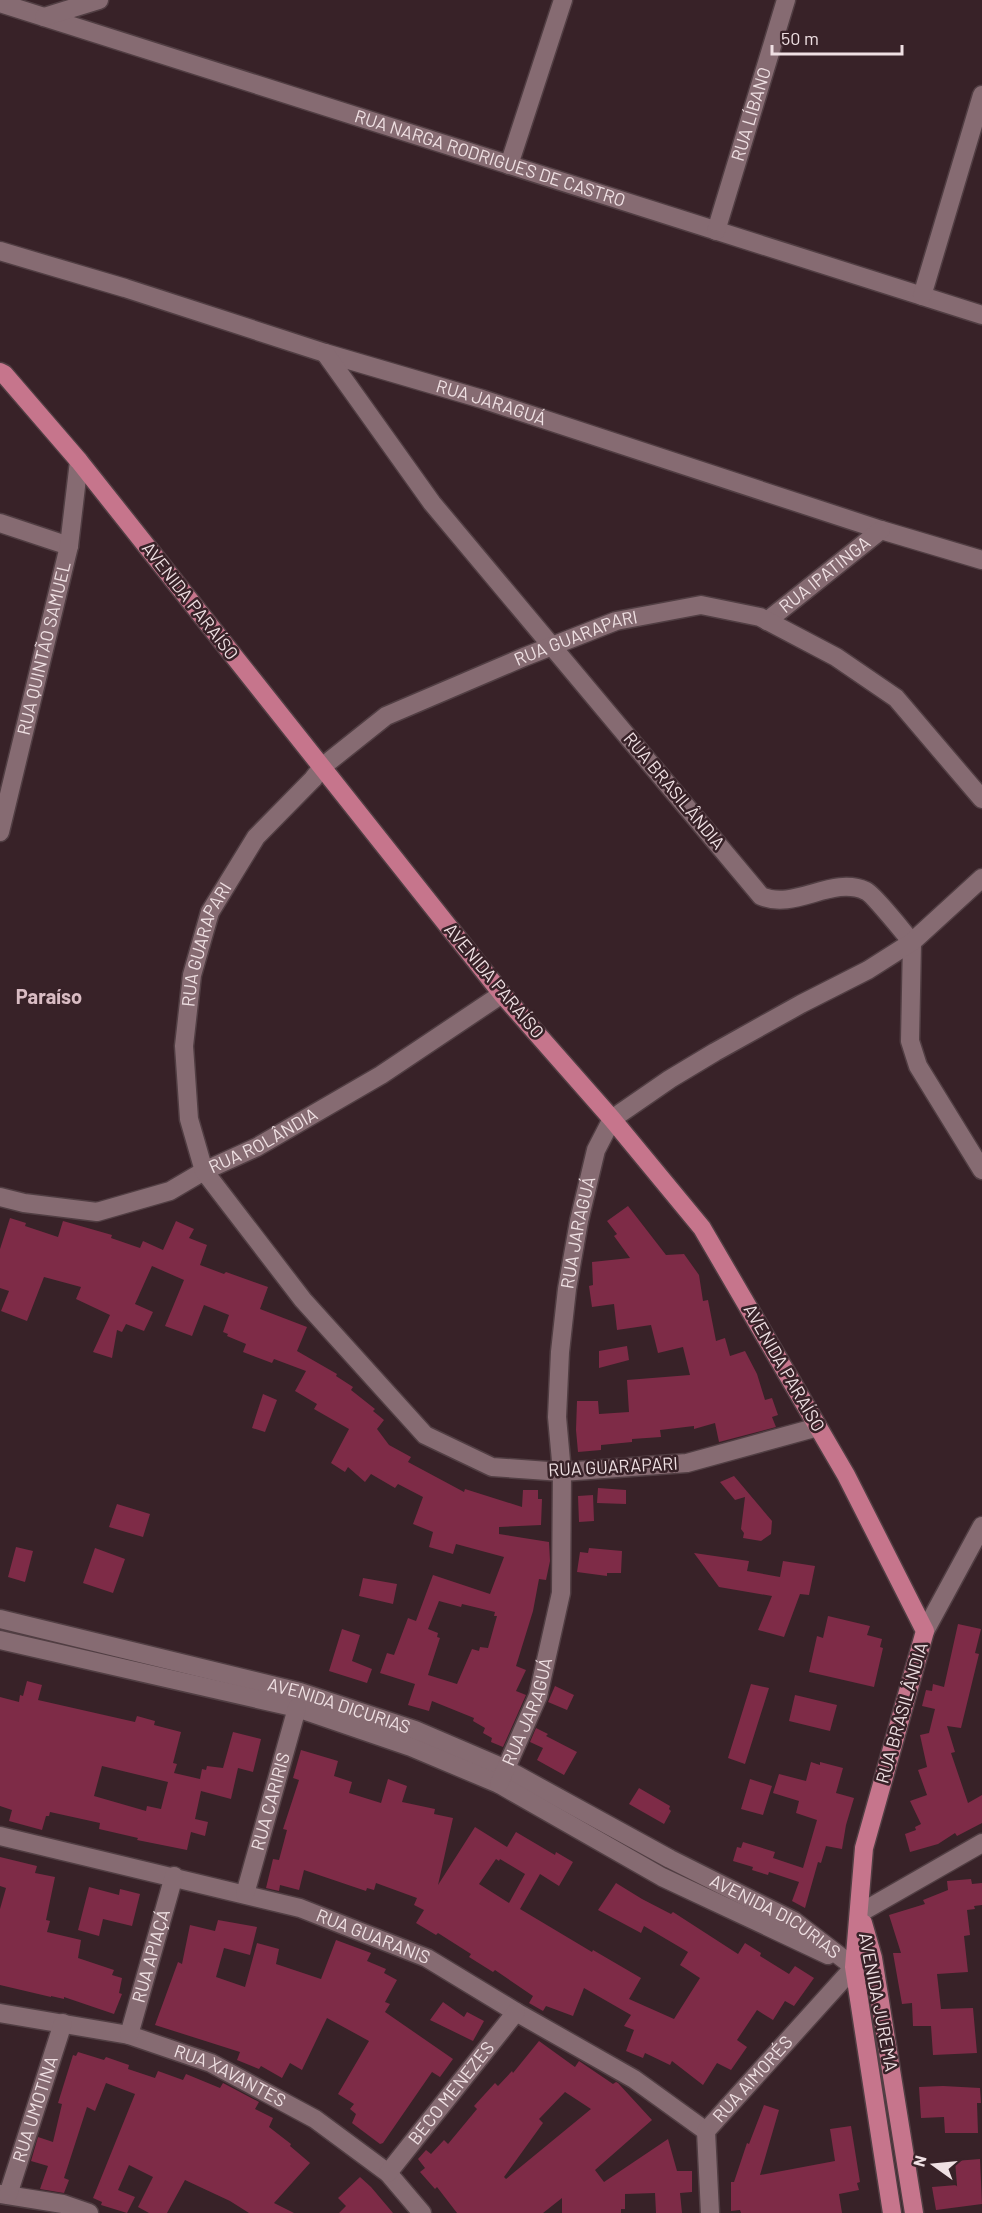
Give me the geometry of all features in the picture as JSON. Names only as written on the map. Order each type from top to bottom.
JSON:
[{"type":"main road","name":"AVENIDA PARAÍSO","points":[[0,372],[79,461],[502,994],[612,1119],[702,1228],[846,1475],[925,1631]]},
{"type":"main road","name":"RUA BRASILÂNDIA","points":[[860,1913],[864,1848],[925,1631]]},
{"type":"main road","name":"AVENIDA JUREMA","points":[[860,1913],[854,1967],[892,2213]]},
{"type":"main road","name":"AVENIDA JUREMA","points":[[860,1913],[873,1958],[914,2213]]},
{"type":"street","points":[[44,17],[99,0]]},
{"type":"street","points":[[510,165],[562,0]]},
{"type":"street","name":"RUA LÍBANO","points":[[716,231],[786,0]]},
{"type":"street","name":"RUA NARGA RODRIGUES DE CASTRO","points":[[0,3],[982,315]]},
{"type":"street","points":[[922,296],[982,95]]},
{"type":"street","name":"RUA JARAGUÁ","points":[[0,251],[125,288],[325,353],[482,399],[881,530],[982,560]]},
{"type":"street","name":"RUA BRASILÂNDIA","points":[[325,353],[432,503],[761,897],[772,901],[786,900],[849,887],[867,891],[912,942]]},
{"type":"street","name":"RUA QUINTÃO SAMUEL","points":[[0,832],[69,546],[79,461]]},
{"type":"street","points":[[0,523],[69,546]]},
{"type":"street","name":"RUA IPATINGA","points":[[767,621],[881,530]]},
{"type":"street","name":"RUA GUARAPARI","points":[[818,1427],[687,1463],[562,1472],[492,1467],[425,1436],[303,1300],[204,1171],[189,1119],[184,1046],[192,975],[210,912],[256,837],[314,779],[322,767],[386,716],[616,621],[701,605],[760,617],[836,657],[896,698],[982,799]]},
{"type":"street","name":"RUA JARAGUÁ","points":[[503,1777],[538,1696],[561,1593],[562,1472],[557,1417],[560,1352],[567,1289],[579,1221],[596,1150],[612,1119],[670,1079],[715,1052],[868,970],[912,942],[982,878]]},
{"type":"street","points":[[912,942],[910,1041],[918,1066],[982,1170]]},
{"type":"street","name":"RUA ROLÂNDIA","points":[[0,1197],[24,1203],[97,1212],[170,1191],[204,1171],[257,1147],[381,1075],[502,994]]},
{"type":"street","name":"RUA BRASILÂNDIA","points":[[925,1631],[982,1526]]},
{"type":"street","name":"AVENIDA DICURIAS","points":[[0,1618],[300,1692],[415,1730],[503,1777],[662,1877],[854,1967]]},
{"type":"street","name":"AVENIDA DICURIAS","points":[[0,1640],[297,1708],[503,1777]]},
{"type":"street","name":"RUA CARIRIS","points":[[245,1894],[297,1708]]},
{"type":"street","name":"RUA GUARANIS","points":[[0,1836],[300,1908],[427,1958],[634,2079],[706,2131]]},
{"type":"street","points":[[860,1913],[982,1843]]},
{"type":"street","name":"RUA APIAÇÁ","points":[[129,2035],[174,1876]]},
{"type":"street","name":"RUA AIMORÉS","points":[[710,2213],[706,2131],[854,1967]]},
{"type":"street","name":"BECO MENEZES","points":[[388,2174],[516,2012]]},
{"type":"street","name":"RUA XAVANTES","points":[[0,2013],[129,2035],[211,2063],[315,2119],[388,2174],[422,2213]]},
{"type":"street","name":"RUA UMOTINA","points":[[4,2195],[63,2023]]},
{"type":"street","points":[[4,2195],[63,2205],[89,2213]]},
{"type":"building","points":[[628,1206],[666,1255],[684,1254],[699,1275],[703,1301],[708,1300],[716,1341],[725,1338],[730,1356],[745,1351],[757,1374],[765,1400],[772,1398],[778,1415],[772,1417],[776,1427],[719,1442],[715,1423],[694,1429],[694,1426],[660,1430],[661,1437],[632,1439],[632,1442],[601,1445],[601,1450],[578,1452],[577,1401],[598,1401],[599,1414],[629,1412],[627,1380],[690,1375],[683,1347],[658,1353],[651,1325],[617,1330],[614,1304],[592,1307],[589,1286],[593,1285],[592,1262],[630,1258],[614,1236],[617,1234],[607,1221]]},
{"type":"building","points":[[10,1218],[26,1223],[25,1226],[58,1237],[63,1221],[112,1235],[111,1238],[140,1248],[143,1241],[163,1250],[176,1221],[194,1229],[189,1238],[207,1245],[200,1265],[268,1287],[260,1309],[307,1327],[297,1351],[337,1374],[336,1376],[353,1387],[351,1390],[375,1409],[373,1411],[384,1420],[377,1429],[389,1445],[411,1457],[408,1462],[464,1492],[465,1489],[522,1507],[523,1490],[538,1490],[538,1499],[542,1499],[541,1525],[499,1527],[499,1534],[549,1542],[550,1561],[546,1580],[539,1579],[533,1611],[516,1666],[526,1670],[516,1691],[526,1695],[503,1747],[491,1742],[492,1738],[483,1733],[485,1728],[473,1721],[474,1718],[432,1701],[429,1711],[408,1705],[415,1684],[380,1673],[387,1653],[394,1655],[408,1618],[416,1621],[433,1575],[490,1594],[504,1557],[456,1544],[453,1554],[429,1547],[433,1532],[413,1524],[423,1497],[398,1484],[395,1488],[371,1474],[365,1482],[348,1467],[345,1472],[331,1463],[349,1429],[314,1409],[317,1404],[295,1391],[306,1371],[274,1359],[272,1363],[243,1352],[246,1344],[223,1332],[229,1315],[204,1305],[192,1336],[165,1326],[184,1280],[152,1266],[135,1304],[153,1312],[144,1331],[126,1324],[122,1332],[117,1330],[112,1358],[93,1352],[110,1315],[76,1299],[81,1287],[44,1277],[27,1321],[1,1311],[9,1291],[0,1288],[0,1249]],"holes":[[[439,1601],[461,1607],[462,1604],[495,1612],[494,1616],[497,1616],[488,1648],[480,1647],[479,1651],[472,1649],[457,1684],[428,1675],[440,1638],[437,1637],[438,1633],[428,1629]]]},
{"type":"building","points":[[627,1346],[629,1360],[599,1368],[599,1351]]},
{"type":"building","points":[[263,1394],[277,1400],[265,1432],[252,1428]]},
{"type":"building","points":[[734,1476],[772,1521],[771,1534],[761,1541],[743,1538],[744,1533],[741,1529],[745,1497],[735,1500],[720,1482]]},
{"type":"building","points":[[598,1488],[626,1490],[626,1504],[597,1503]]},
{"type":"building","points":[[593,1495],[594,1521],[579,1522],[578,1496]]},
{"type":"building","points":[[117,1504],[150,1514],[143,1537],[109,1527]]},
{"type":"building","points":[[16,1547],[33,1551],[25,1582],[8,1577]]},
{"type":"building","points":[[95,1548],[125,1559],[113,1593],[83,1583]]},
{"type":"building","points":[[589,1548],[622,1551],[621,1573],[607,1573],[607,1576],[577,1572],[580,1552],[588,1553]]},
{"type":"building","points":[[694,1553],[749,1561],[747,1571],[780,1577],[783,1561],[815,1566],[809,1595],[800,1594],[784,1637],[758,1630],[772,1596],[719,1587]]},
{"type":"building","points":[[363,1578],[397,1584],[393,1604],[359,1596]]},
{"type":"building","points":[[828,1616],[870,1626],[867,1635],[882,1639],[880,1647],[883,1648],[874,1687],[809,1672],[817,1636],[823,1638]]},
{"type":"building","points":[[958,1624],[981,1629],[975,1653],[979,1654],[961,1728],[947,1726],[955,1752],[951,1753],[968,1803],[982,1795],[982,1823],[957,1836],[955,1833],[938,1844],[910,1852],[905,1834],[916,1830],[915,1827],[921,1824],[910,1801],[927,1795],[918,1770],[927,1767],[920,1735],[929,1733],[935,1709],[922,1706],[926,1690],[932,1691],[933,1684],[944,1687]]},
{"type":"building","points":[[342,1629],[360,1635],[352,1661],[372,1669],[367,1683],[329,1671]]},
{"type":"building","points":[[27,1681],[42,1685],[38,1700],[135,1722],[137,1716],[155,1721],[154,1725],[181,1732],[173,1763],[177,1764],[174,1773],[200,1779],[202,1769],[206,1770],[207,1766],[223,1768],[233,1732],[261,1739],[253,1772],[238,1768],[231,1799],[201,1791],[195,1819],[208,1822],[205,1836],[191,1832],[187,1850],[137,1840],[138,1838],[99,1829],[100,1823],[50,1812],[49,1816],[46,1816],[42,1830],[9,1821],[12,1810],[0,1806],[0,1697],[19,1702],[20,1695],[23,1696]],"holes":[[[102,1766],[168,1782],[161,1809],[147,1806],[146,1811],[94,1796]]]},
{"type":"building","points":[[751,1684],[769,1688],[745,1764],[728,1758]]},
{"type":"building","points":[[555,1686],[574,1695],[567,1710],[548,1702]]},
{"type":"building","points":[[795,1695],[837,1705],[830,1731],[789,1721]]},
{"type":"building","points":[[536,1728],[548,1734],[546,1736],[577,1752],[564,1775],[537,1760],[543,1748],[530,1742]]},
{"type":"building","points":[[301,1750],[338,1761],[334,1776],[352,1782],[349,1793],[381,1803],[388,1779],[407,1786],[402,1802],[435,1809],[434,1814],[453,1818],[438,1885],[475,1827],[507,1847],[516,1832],[555,1855],[556,1852],[573,1862],[559,1886],[540,1874],[520,1909],[641,1978],[629,1999],[674,2019],[700,1978],[680,1965],[688,1952],[644,1926],[641,1933],[598,1910],[616,1883],[671,1914],[673,1912],[738,1954],[745,1943],[761,1953],[760,1956],[789,1974],[795,1966],[814,1978],[794,2006],[785,2001],[773,2020],[757,2010],[737,2040],[747,2047],[731,2070],[717,2063],[703,2085],[672,2061],[670,2065],[645,2053],[643,2058],[626,2051],[634,2030],[624,2026],[631,2015],[584,1988],[573,2016],[546,2006],[543,2011],[529,2003],[533,1996],[495,1970],[493,1972],[469,1957],[471,1954],[438,1933],[436,1935],[416,1923],[424,1910],[414,1905],[417,1898],[376,1883],[374,1890],[367,1888],[366,1891],[304,1870],[299,1890],[280,1885],[279,1891],[266,1888],[273,1859],[279,1860],[287,1830],[283,1829],[299,1780],[293,1778]],"holes":[[[496,1859],[499,1861],[500,1859],[525,1874],[509,1903],[479,1884]]]},
{"type":"building","points":[[811,1762],[843,1768],[836,1793],[854,1798],[842,1849],[826,1846],[821,1863],[818,1862],[805,1908],[792,1901],[799,1882],[769,1872],[768,1875],[752,1870],[753,1867],[733,1861],[737,1847],[741,1848],[743,1842],[775,1852],[773,1858],[803,1868],[817,1820],[796,1813],[799,1801],[773,1793],[779,1774],[806,1781]]},
{"type":"building","points":[[750,1779],[772,1786],[763,1815],[741,1809]]},
{"type":"building","points":[[639,1788],[670,1806],[671,1811],[664,1824],[629,1804]]},
{"type":"building","points":[[0,1857],[37,1866],[35,1873],[55,1877],[46,1920],[50,1921],[47,1932],[81,1940],[78,1958],[114,1970],[112,1975],[122,1978],[119,1993],[122,1994],[114,2014],[64,1997],[64,1999],[51,1997],[0,1985],[0,1909],[6,1888],[0,1886]]},
{"type":"building","points":[[971,1879],[972,1884],[982,1883],[982,1905],[967,1910],[970,1935],[964,1936],[968,1972],[937,1974],[941,2009],[973,2008],[977,2053],[933,2055],[931,2026],[913,2026],[912,2003],[902,2004],[893,1953],[901,1953],[889,1915],[925,1904],[923,1900],[948,1890],[947,1881]]},
{"type":"building","points":[[89,1887],[119,1895],[120,1889],[140,1894],[132,1926],[103,1919],[99,1936],[78,1930]]},
{"type":"building","points":[[218,1920],[257,1927],[250,1955],[224,1948],[216,1977],[245,1987],[257,1943],[279,1949],[276,1964],[321,1979],[336,1940],[371,1953],[367,1961],[386,1969],[384,1973],[397,1980],[385,2002],[390,2004],[385,2012],[453,2059],[440,2077],[432,2072],[383,2143],[380,2144],[352,2123],[356,2114],[350,2109],[354,2104],[338,2094],[369,2041],[327,2018],[302,2070],[290,2063],[282,2078],[261,2066],[259,2069],[237,2060],[240,2052],[155,2025],[178,1962],[182,1964],[190,1925],[215,1931]]},
{"type":"building","points":[[443,2002],[464,2017],[467,2012],[484,2021],[473,2041],[430,2020]]},
{"type":"building","points":[[539,2041],[575,2067],[579,2061],[613,2084],[618,2083],[652,2120],[595,2170],[604,2182],[668,2139],[677,2171],[692,2171],[692,2192],[680,2193],[682,2213],[656,2213],[655,2193],[625,2194],[625,2209],[621,2209],[621,2213],[562,2213],[562,2198],[543,2213],[457,2213],[437,2187],[435,2189],[420,2172],[425,2168],[418,2159],[426,2150],[431,2154],[444,2140],[448,2144],[477,2109],[474,2106],[495,2083],[498,2086],[512,2071],[513,2073]],"holes":[[[565,2092],[591,2109],[506,2179],[504,2177],[543,2123],[539,2119]]]},
{"type":"building","points":[[78,2052],[104,2060],[106,2057],[129,2065],[128,2069],[155,2078],[158,2071],[183,2080],[186,2074],[220,2088],[223,2083],[259,2102],[255,2109],[273,2118],[269,2127],[310,2163],[274,2203],[294,2213],[249,2213],[230,2201],[185,2180],[167,2213],[149,2213],[138,2207],[153,2177],[129,2165],[118,2190],[135,2197],[127,2213],[101,2205],[102,2202],[93,2198],[135,2094],[106,2083],[95,2111],[87,2107],[64,2178],[69,2180],[64,2193],[40,2189],[48,2166],[31,2161],[38,2137],[53,2142],[62,2104],[58,2103],[73,2055],[76,2056]]},
{"type":"building","points":[[919,2087],[980,2088],[981,2103],[977,2103],[978,2133],[945,2133],[944,2117],[921,2118]]},
{"type":"building","points":[[764,2105],[779,2110],[760,2175],[835,2161],[830,2129],[851,2126],[860,2182],[857,2183],[859,2190],[839,2194],[842,2213],[741,2213],[740,2210],[731,2211],[731,2182],[734,2182],[747,2143],[749,2144]]},
{"type":"building","points":[[980,2159],[982,2204],[936,2210],[932,2187],[957,2185],[955,2161]]},
{"type":"building","points":[[360,2177],[393,2213],[339,2213],[346,2206],[338,2198]]},
{"type":"district","name":"Paraíso","points":[[49,997]]}]
